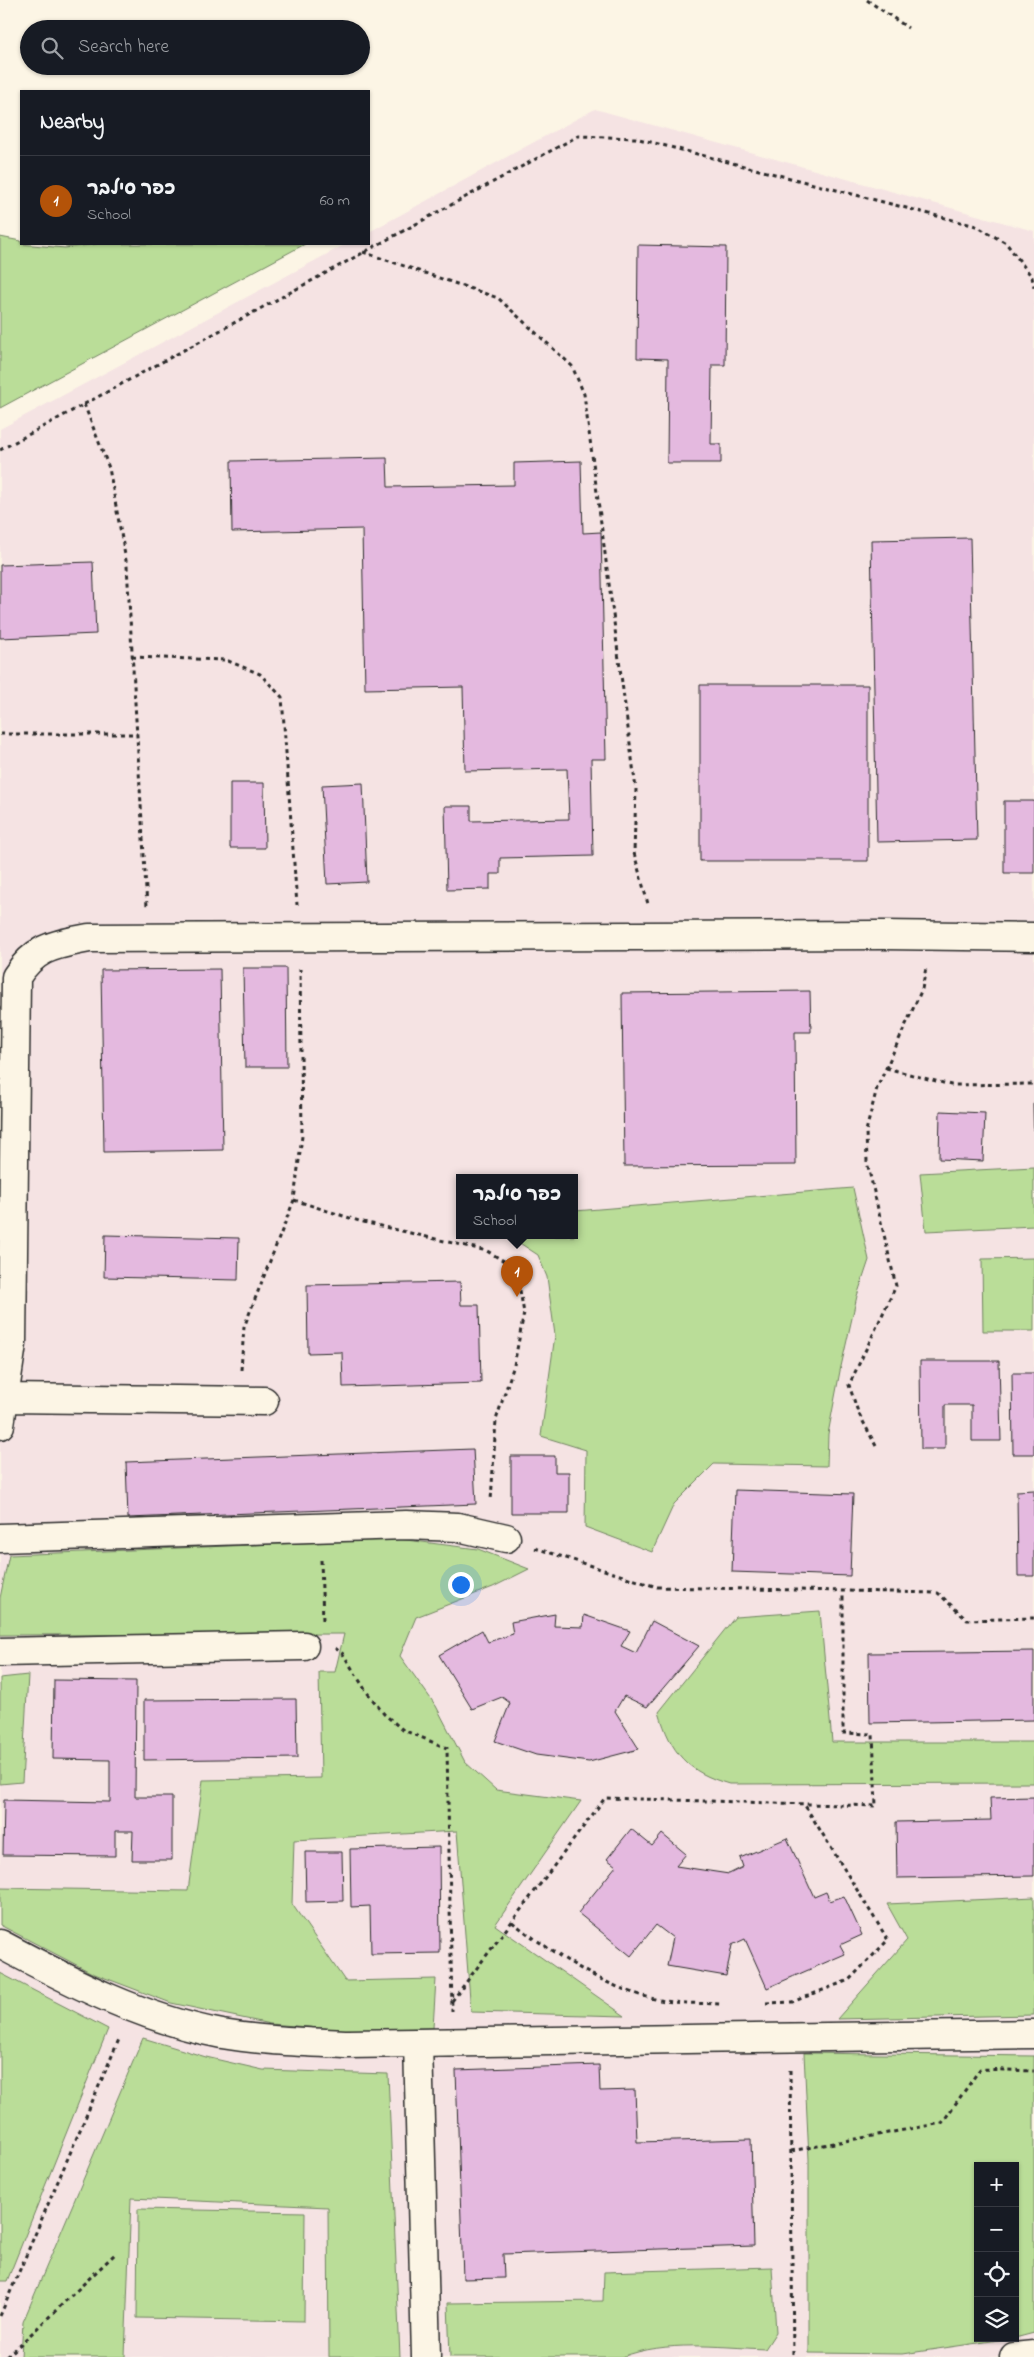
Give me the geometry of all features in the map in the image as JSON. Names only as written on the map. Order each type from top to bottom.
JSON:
[{"type":"street","points":[[0,1425],[12,1344],[16,977],[26,962],[42,949],[89,938],[1034,937]]},
{"type":"street","points":[[5,1398],[252,1401]]},
{"type":"street","points":[[0,1538],[406,1525],[458,1527],[498,1536]]},
{"type":"street","points":[[0,1652],[314,1644]]},
{"type":"street","points":[[0,1944],[56,1974],[132,2008],[222,2034],[284,2042],[453,2043],[1034,2034]]},
{"type":"street","points":[[418,2043],[426,2357]]},
{"type":"street","points":[[1014,2357],[1034,2354]]},
{"type":"path","points":[[867,0],[908,28]]},
{"type":"path","points":[[0,450],[578,136],[635,138],[976,226],[1006,243],[1032,277],[1034,287]]},
{"type":"path","points":[[362,252],[498,298],[572,366],[584,394],[636,789],[634,853],[656,936]]},
{"type":"path","points":[[84,404],[109,468],[126,566],[148,938]]},
{"type":"path","points":[[132,657],[226,660],[260,674],[282,697],[299,938],[302,1136],[294,1200],[244,1327],[252,1401]]},
{"type":"path","points":[[0,734],[137,734]]},
{"type":"path","points":[[876,1446],[858,1412],[849,1385],[896,1286],[867,1162],[866,1130],[877,1088],[922,989],[927,962],[926,936]]},
{"type":"path","points":[[886,1068],[951,1085],[1034,1084]]},
{"type":"path","points":[[294,1200],[359,1221],[487,1251],[516,1268],[524,1313],[514,1365],[496,1420],[498,1536],[656,1586],[938,1593],[967,1620],[1034,1618]]},
{"type":"path","points":[[320,1528],[314,1644],[343,1654],[366,1691],[384,1714],[403,1730],[447,1748],[453,2043]]},
{"type":"path","points":[[452,2001],[605,1798],[876,1806],[873,1734],[843,1733],[843,1591]]},
{"type":"path","points":[[762,2003],[792,2002],[849,1980],[888,1940],[804,1804]]},
{"type":"path","points":[[512,1922],[552,1952],[616,1988],[660,2000],[724,2004]]},
{"type":"path","points":[[0,2316],[132,2008]]},
{"type":"path","points":[[790,2038],[793,2357]]},
{"type":"path","points":[[791,2151],[942,2123],[980,2069],[1034,2071]]},
{"type":"path","points":[[7,2357],[116,2253]]},
{"type":"shaded area","points":[[595,109],[1034,231],[1034,2357],[0,2357],[0,429],[344,245],[370,245],[370,231]]},
{"type":"green space","points":[[0,237],[20,241],[20,245],[65,248],[90,245],[303,245],[0,408]]},
{"type":"green space","points":[[1034,1167],[1034,1226],[926,1231],[920,1173]]},
{"type":"green space","points":[[853,1188],[869,1260],[857,1296],[840,1371],[828,1434],[827,1466],[714,1464],[674,1504],[652,1552],[585,1527],[586,1450],[541,1436],[555,1335],[547,1277],[538,1255],[514,1239],[578,1239],[578,1211]]},
{"type":"green space","points":[[1034,1258],[1034,1331],[983,1331],[982,1259]]},
{"type":"green space","points":[[398,1539],[478,1549],[529,1569],[493,1587],[416,1617],[400,1656],[436,1706],[465,1762],[496,1790],[581,1801],[495,1925],[625,2016],[471,2012],[457,1831],[294,1840],[292,1904],[345,1981],[436,1979],[433,2028],[345,2030],[270,2024],[171,2003],[92,1973],[0,1925],[0,1888],[188,1891],[203,1780],[321,1778],[319,1672],[335,1672],[344,1634],[0,1635],[0,1598],[9,1555]]},
{"type":"green space","points":[[820,1611],[832,1742],[1034,1742],[1034,1783],[729,1784],[714,1779],[692,1767],[675,1750],[659,1712],[735,1617]]},
{"type":"green space","points":[[28,1675],[22,1782],[0,1784],[0,1678]]},
{"type":"green space","points":[[1034,1897],[1034,2015],[837,2019],[907,1940],[887,1904]]},
{"type":"green space","points":[[0,1973],[108,2029],[7,2281],[0,2281]]},
{"type":"green space","points":[[143,2038],[206,2057],[263,2070],[388,2074],[400,2357],[329,2357],[328,2207],[131,2198],[125,2357],[21,2357],[23,2322]]},
{"type":"green space","points":[[804,2053],[1034,2056],[1034,2333],[1019,2337],[1019,2162],[974,2162],[974,2342],[985,2342],[903,2354],[809,2353],[809,2159]]},
{"type":"green space","points":[[138,2209],[305,2212],[304,2321],[137,2318]]},
{"type":"green space","points":[[772,2267],[776,2332],[765,2349],[674,2346],[656,2348],[622,2357],[450,2357],[448,2303],[603,2301],[604,2272]]},
{"type":"building","points":[[638,245],[726,247],[725,365],[712,365],[711,444],[721,444],[721,463],[667,463],[668,359],[637,358]]},
{"type":"building","points":[[387,458],[388,487],[514,485],[514,463],[581,461],[583,533],[601,532],[606,759],[591,759],[593,856],[500,858],[500,874],[490,874],[490,889],[447,890],[445,806],[471,806],[471,821],[569,819],[567,769],[465,771],[463,687],[365,689],[362,529],[232,532],[231,461]]},
{"type":"building","points":[[970,538],[977,840],[877,842],[871,540]]},
{"type":"building","points":[[93,562],[96,634],[0,638],[0,565]]},
{"type":"building","points":[[700,685],[868,685],[868,861],[700,861]]},
{"type":"building","points":[[230,783],[264,783],[265,848],[230,848]]},
{"type":"building","points":[[363,783],[367,882],[327,884],[322,785]]},
{"type":"building","points":[[1004,801],[1034,801],[1034,873],[1004,873]]},
{"type":"building","points":[[243,968],[286,968],[287,1067],[245,1067]]},
{"type":"building","points":[[220,969],[223,1150],[104,1152],[101,970]]},
{"type":"building","points":[[810,991],[811,1032],[795,1032],[796,1165],[624,1166],[622,993]]},
{"type":"building","points":[[1033,1104],[1034,1104],[1034,1152]]},
{"type":"building","points":[[940,1111],[985,1113],[983,1161],[939,1159]]},
{"type":"building","points":[[105,1235],[239,1238],[238,1280],[104,1277]]},
{"type":"building","points":[[460,1282],[461,1305],[479,1305],[481,1383],[343,1387],[342,1352],[308,1353],[307,1285]]},
{"type":"building","points":[[920,1361],[999,1361],[1001,1441],[972,1441],[972,1405],[945,1405],[945,1449],[921,1449]]},
{"type":"building","points":[[1012,1373],[1034,1373],[1034,1454],[1013,1454]]},
{"type":"building","points":[[473,1449],[476,1504],[128,1518],[126,1462]]},
{"type":"building","points":[[511,1456],[555,1456],[555,1472],[569,1472],[569,1513],[511,1513]]},
{"type":"building","points":[[735,1490],[853,1494],[850,1576],[732,1572]]},
{"type":"building","points":[[1034,1490],[1034,1576],[1018,1576],[1017,1491]]},
{"type":"building","points":[[555,1614],[554,1626],[583,1627],[584,1615],[630,1631],[621,1646],[636,1653],[652,1621],[699,1646],[647,1707],[624,1696],[615,1711],[639,1749],[589,1762],[536,1755],[495,1741],[510,1703],[502,1697],[472,1709],[439,1655],[482,1630],[488,1642],[513,1634],[511,1622]]},
{"type":"building","points":[[1034,1651],[1034,1720],[870,1723],[869,1653]]},
{"type":"building","points":[[54,1680],[136,1681],[135,1797],[172,1797],[172,1860],[132,1860],[133,1831],[115,1831],[115,1856],[3,1855],[4,1800],[110,1802],[110,1760],[53,1759]]},
{"type":"building","points":[[296,1699],[297,1758],[144,1760],[144,1700]]},
{"type":"building","points":[[1034,1797],[1034,1876],[897,1878],[896,1822],[991,1820],[990,1798]]},
{"type":"building","points":[[631,1829],[652,1846],[662,1834],[686,1854],[676,1866],[729,1874],[743,1867],[740,1858],[787,1838],[814,1897],[826,1892],[830,1901],[844,1896],[862,1935],[840,1945],[845,1954],[767,1988],[745,1939],[732,1945],[726,1976],[667,1966],[673,1938],[656,1925],[631,1956],[578,1913],[616,1866],[607,1859]]},
{"type":"building","points":[[439,1847],[440,1953],[371,1954],[370,1906],[351,1907],[350,1849]]},
{"type":"building","points":[[305,1852],[342,1852],[343,1901],[306,1902]]},
{"type":"building","points":[[599,2065],[600,2091],[635,2090],[637,2142],[751,2139],[754,2246],[503,2254],[504,2278],[463,2279],[456,2070]]},
{"type":"place","name":"כפר סילבר","points":[[517,1297]]}]
